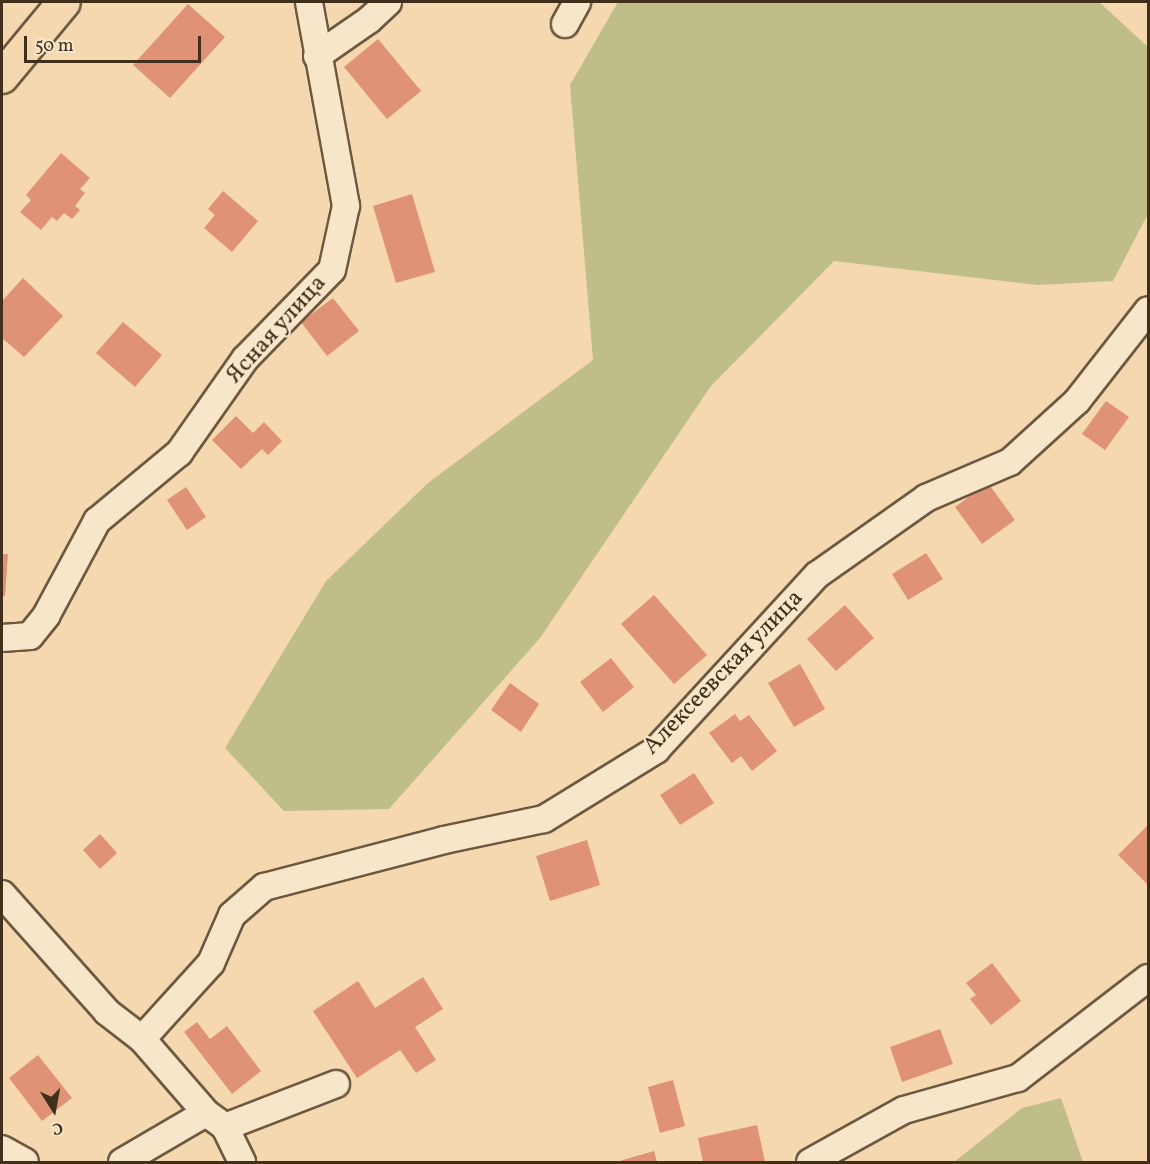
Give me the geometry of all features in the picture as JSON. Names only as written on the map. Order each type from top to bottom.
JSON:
[{"type":"main road","points":[[2,77],[64,2]]},
{"type":"street","name":"Ясная улица","points":[[2,638],[30,636],[46,616],[97,521],[178,453],[245,359],[332,270],[346,206],[309,2]]},
{"type":"street","points":[[317,56],[369,21],[388,2]]},
{"type":"street","points":[[565,24],[577,2]]},
{"type":"street","name":"Алексеевская улица","points":[[142,1039],[211,963],[232,915],[264,887],[444,840],[544,819],[656,750],[817,575],[926,498],[1010,462],[1077,401],[1149,310]]},
{"type":"street","points":[[2,894],[107,1012],[142,1039],[215,1120],[242,1162]]},
{"type":"street","points":[[810,1162],[904,1110],[1018,1078],[1149,978]]},
{"type":"street","points":[[122,1162],[215,1120],[336,1084]]},
{"type":"street","points":[[2,1149],[25,1162]]},
{"type":"shaded area","points":[[618,2],[1099,2],[1148,47],[1148,214],[1113,281],[1038,285],[834,261],[711,386],[540,638],[389,809],[284,811],[225,748],[326,581],[428,483],[593,360],[570,85]]},
{"type":"shaded area","points":[[1061,1098],[1083,1162],[954,1162],[1022,1108]]},
{"type":"building","points":[[188,4],[225,37],[170,98],[133,65]]},
{"type":"building","points":[[378,39],[421,91],[387,119],[344,67]]},
{"type":"building","points":[[61,153],[90,178],[80,189],[85,193],[75,206],[80,210],[72,219],[64,213],[57,221],[52,217],[41,230],[20,212],[31,200],[26,195]]},
{"type":"building","points":[[223,191],[258,221],[232,252],[204,228],[215,215],[208,209]]},
{"type":"building","points":[[412,194],[435,272],[396,283],[373,206]]},
{"type":"building","points":[[23,278],[63,316],[24,357],[2,338],[2,301]]},
{"type":"building","points":[[333,298],[359,331],[327,356],[301,322]]},
{"type":"building","points":[[123,322],[162,355],[135,387],[96,353]]},
{"type":"building","points":[[1106,401],[1129,417],[1105,450],[1082,434]]},
{"type":"building","points":[[236,416],[253,433],[264,422],[282,441],[268,455],[262,449],[241,469],[212,440]]},
{"type":"building","points":[[988,483],[1015,520],[982,544],[955,507]]},
{"type":"building","points":[[186,487],[206,517],[187,530],[167,500]]},
{"type":"building","points":[[926,553],[943,579],[908,600],[892,574]]},
{"type":"building","points":[[2,554],[8,554],[5,596],[2,596]]},
{"type":"building","points":[[654,595],[707,655],[674,684],[621,624]]},
{"type":"building","points":[[845,605],[874,638],[836,671],[807,639]]},
{"type":"building","points":[[611,658],[634,687],[603,712],[580,682]]},
{"type":"building","points":[[800,664],[825,709],[794,727],[768,683]]},
{"type":"building","points":[[510,683],[539,704],[521,732],[491,710]]},
{"type":"building","points":[[735,714],[740,721],[749,715],[777,751],[752,771],[741,756],[732,763],[709,733]]},
{"type":"building","points":[[694,773],[714,803],[680,825],[660,795]]},
{"type":"building","points":[[1148,825],[1148,885],[1118,855]]},
{"type":"building","points":[[100,834],[117,853],[100,869],[83,850]]},
{"type":"building","points":[[587,840],[600,885],[550,901],[536,856]]},
{"type":"building","points":[[992,963],[1021,1001],[991,1025],[970,999],[976,995],[966,983]]},
{"type":"building","points":[[423,977],[443,1009],[415,1027],[436,1060],[416,1073],[400,1050],[357,1078],[313,1011],[358,981],[375,1008]]},
{"type":"building","points":[[197,1022],[210,1039],[227,1026],[261,1071],[232,1094],[184,1032]]},
{"type":"building","points":[[940,1029],[953,1064],[902,1082],[890,1047]]},
{"type":"building","points":[[38,1055],[72,1098],[42,1121],[9,1078]]},
{"type":"building","points":[[673,1080],[685,1126],[660,1133],[648,1087]]},
{"type":"building","points":[[757,1125],[765,1162],[703,1162],[698,1138]]},
{"type":"building","points":[[654,1151],[657,1162],[616,1162]]}]
